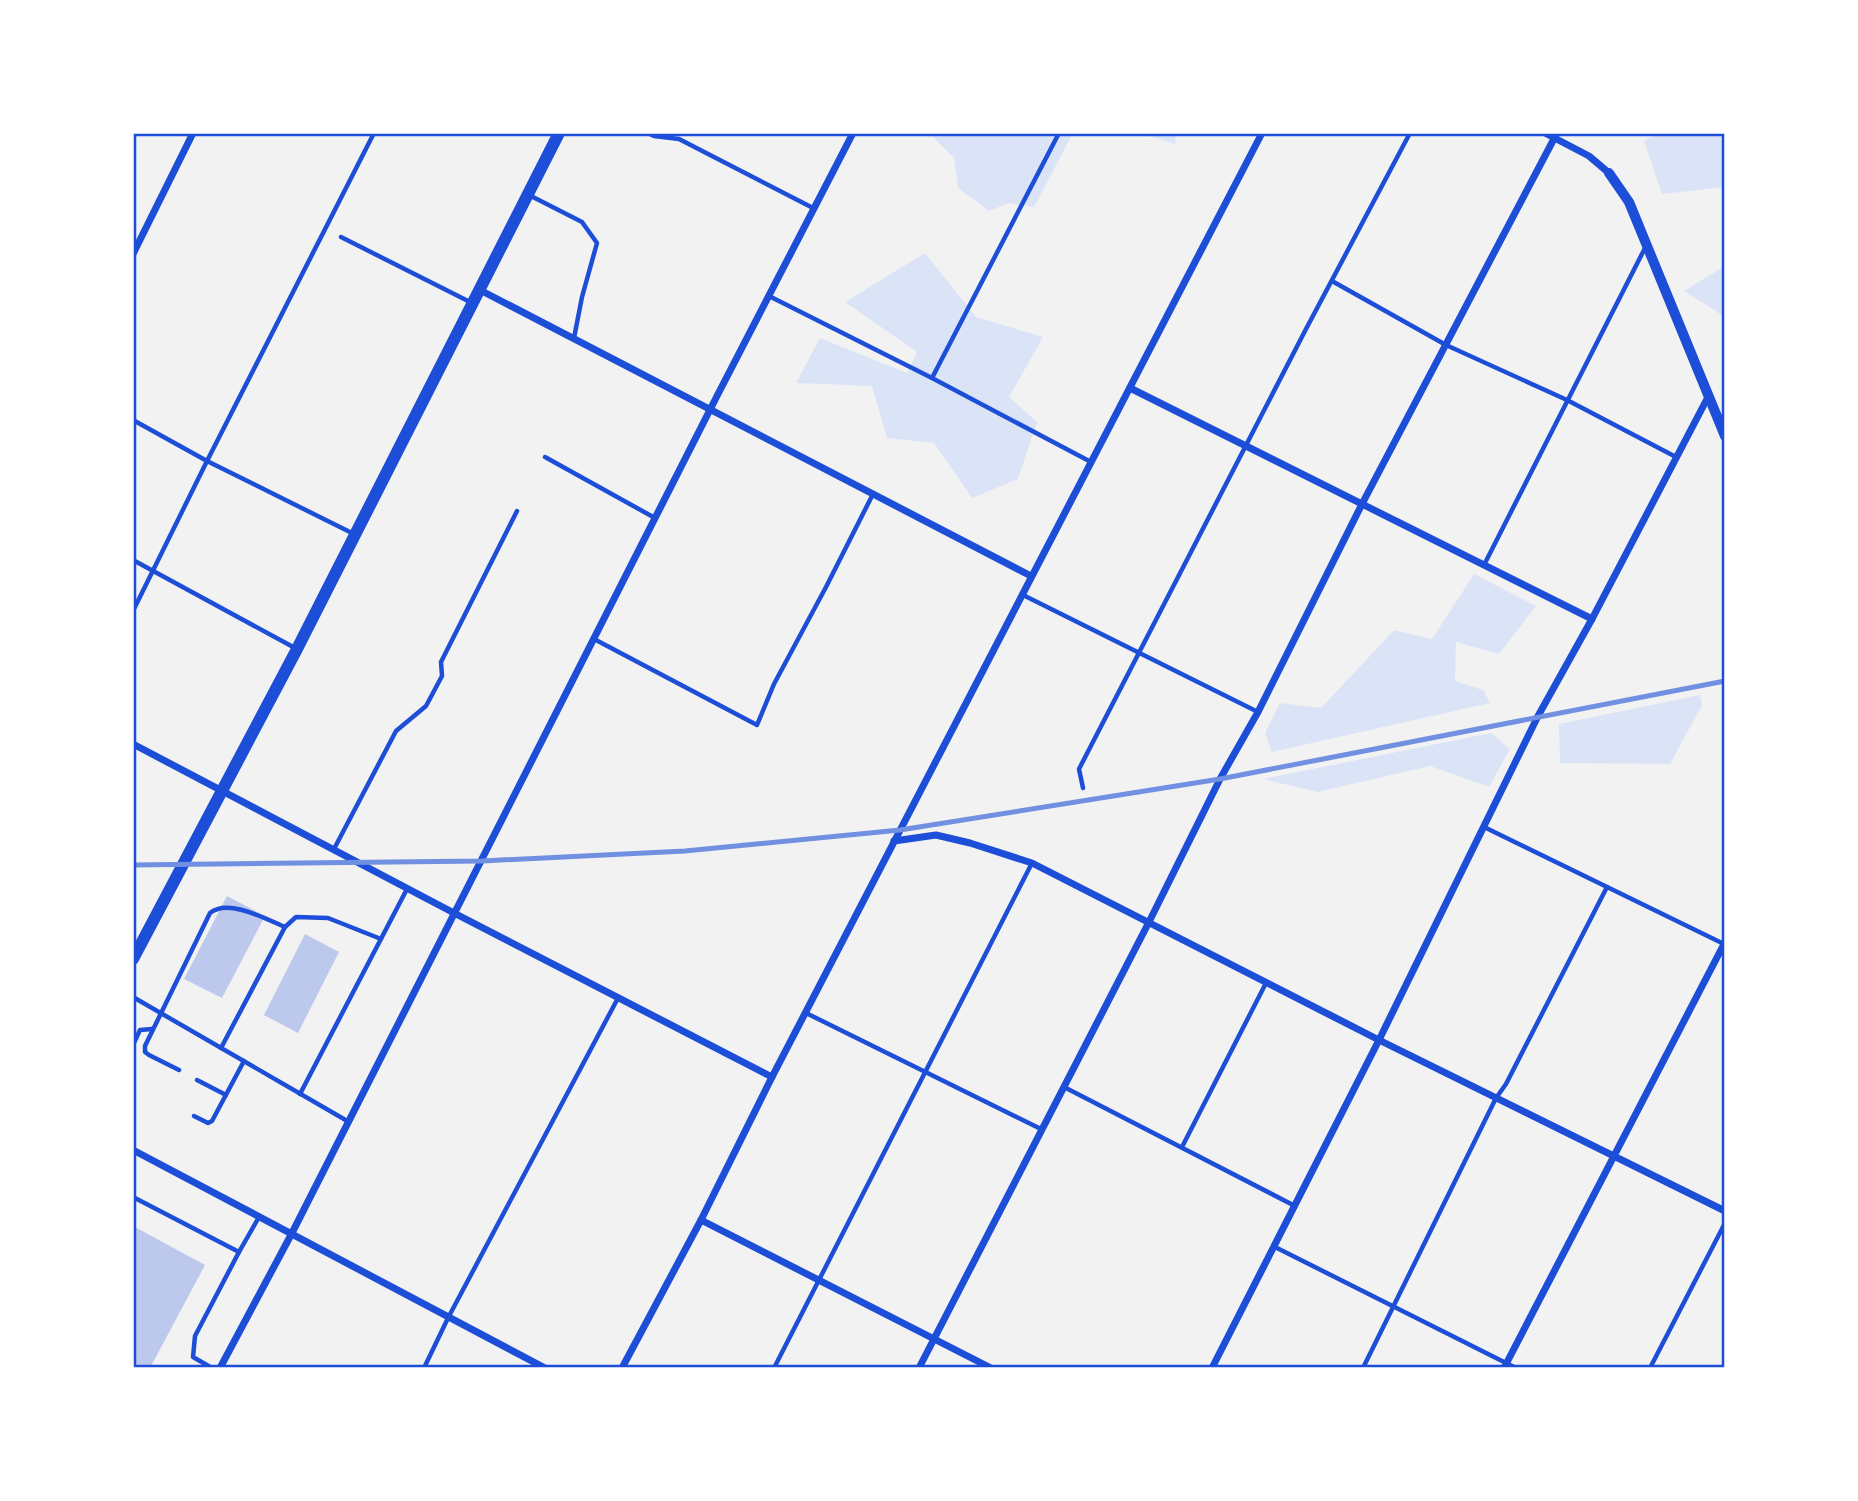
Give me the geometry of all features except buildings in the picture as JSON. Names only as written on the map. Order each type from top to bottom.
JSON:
[{"type":"main road","points":[[133,959],[297,649],[559,133]]},
{"type":"street","points":[[133,254],[193,133]]},
{"type":"street","points":[[220,1368],[349,1122],[768,295],[853,133]]},
{"type":"street","points":[[622,1368],[701,1220],[772,1077],[1261,133]]},
{"type":"street","points":[[1545,133],[1555,135],[1589,156],[1609,173],[1629,202],[1725,436]]},
{"type":"street","points":[[919,1368],[1220,779],[1258,712],[1555,135]]},
{"type":"street","points":[[480,290],[1031,576]]},
{"type":"street","points":[[1130,388],[1592,620]]},
{"type":"street","points":[[1212,1368],[1380,1040],[1538,716],[1592,620],[1708,397]]},
{"type":"street","points":[[133,744],[772,1077]]},
{"type":"street","points":[[894,841],[936,835],[1032,863],[1725,1211]]},
{"type":"street","points":[[1506,1366],[1725,944]]},
{"type":"street","points":[[133,1150],[545,1368]]},
{"type":"street","points":[[701,1220],[991,1368]]},
{"type":"lane","points":[[133,611],[374,133]]},
{"type":"lane","points":[[648,133],[679,139],[813,208]]},
{"type":"lane","points":[[932,378],[1059,133]]},
{"type":"lane","points":[[1083,788],[1079,769],[1410,133]]},
{"type":"lane","points":[[528,194],[583,222],[597,243],[573,339]]},
{"type":"lane","points":[[341,237],[473,304]]},
{"type":"lane","points":[[1483,565],[1647,244]]},
{"type":"lane","points":[[1332,281],[1446,345],[1567,400],[1676,457]]},
{"type":"lane","points":[[768,295],[1091,462]]},
{"type":"lane","points":[[133,420],[207,461],[355,535]]},
{"type":"lane","points":[[545,457],[655,518]]},
{"type":"lane","points":[[594,639],[757,725],[774,684],[873,495]]},
{"type":"lane","points":[[334,849],[396,732],[426,706],[442,676],[441,662],[517,511]]},
{"type":"lane","points":[[133,560],[297,649]]},
{"type":"lane","points":[[1022,594],[1258,712]]},
{"type":"lane","points":[[1483,826],[1725,944]]},
{"type":"lane","points":[[774,1368],[1032,863]]},
{"type":"lane","points":[[1363,1368],[1496,1098],[1513,1072],[1606,887]]},
{"type":"lane","points":[[300,1094],[408,888]]},
{"type":"lane","points":[[179,1070],[145,1052],[145,1046],[210,913],[216,908],[229,908],[253,913],[285,927]]},
{"type":"lane","points":[[221,1048],[285,927],[296,917],[328,918],[381,939]]},
{"type":"lane","points":[[1182,1147],[1267,981]]},
{"type":"lane","points":[[133,997],[349,1122]]},
{"type":"lane","points":[[424,1368],[618,998]]},
{"type":"lane","points":[[806,1013],[1041,1129]]},
{"type":"lane","points":[[133,1045],[140,1030],[153,1029]]},
{"type":"lane","points":[[194,1116],[208,1123],[212,1121],[244,1061]]},
{"type":"lane","points":[[197,1080],[226,1095]]},
{"type":"lane","points":[[1063,1087],[1295,1206]]},
{"type":"lane","points":[[133,1197],[239,1252]]},
{"type":"lane","points":[[212,1368],[193,1357],[195,1336],[259,1217]]},
{"type":"lane","points":[[1650,1368],[1725,1223]]},
{"type":"lane","points":[[1275,1247],[1395,1306],[1506,1366],[1516,1368]]},
{"type":"shaded area","points":[[929,133],[1073,133],[1034,207],[1009,203],[989,211],[958,188],[954,158]]},
{"type":"shaded area","points":[[1141,133],[1176,133],[1175,144]]},
{"type":"shaded area","points":[[1659,133],[1725,133],[1725,187],[1662,194],[1644,141]]},
{"type":"shaded area","points":[[925,253],[976,317],[1043,337],[1009,397],[1037,422],[1018,479],[972,498],[934,443],[887,438],[872,386],[796,383],[820,338],[907,373],[917,352],[845,302]]},
{"type":"shaded area","points":[[1725,266],[1725,317],[1684,291]]},
{"type":"shaded area","points":[[1474,574],[1536,606],[1499,654],[1456,642],[1455,681],[1483,690],[1490,703],[1272,752],[1265,733],[1280,703],[1321,708],[1394,630],[1432,639]]},
{"type":"shaded area","points":[[1700,695],[1702,705],[1670,764],[1560,763],[1559,724]]},
{"type":"shaded area","points":[[1491,733],[1510,749],[1489,787],[1430,766],[1318,792],[1263,779]]},
{"type":"railway","points":[[133,865],[482,861],[685,851],[900,830],[1220,779],[1725,681]]}]
